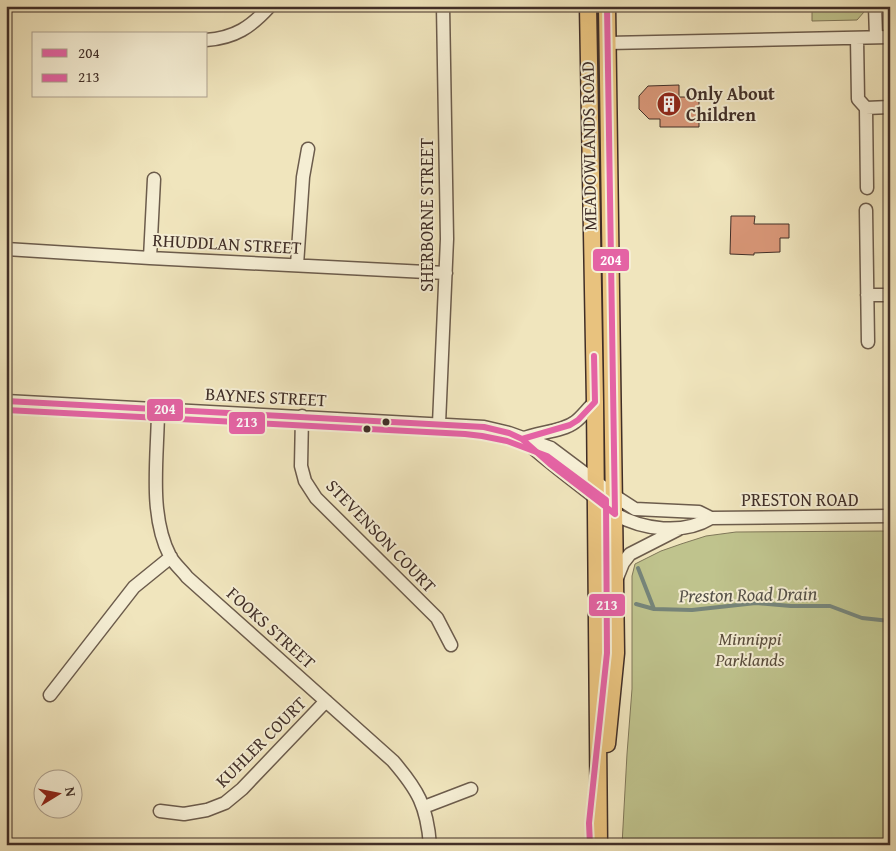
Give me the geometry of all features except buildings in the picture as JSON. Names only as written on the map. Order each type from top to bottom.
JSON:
[{"type":"main road","name":"MEADOWLANDS ROAD","points":[[588,6],[595,402],[599,845]]},
{"type":"main road","name":"MEADOWLANDS ROAD","points":[[598,824],[616,653],[607,6]]},
{"type":"street","points":[[208,40],[240,33],[257,21],[270,6]]},
{"type":"street","name":"SHERBORNE STREET","points":[[440,424],[447,239],[443,6]]},
{"type":"street","points":[[875,6],[876,37]]},
{"type":"street","points":[[608,42],[890,37]]},
{"type":"street","points":[[857,38],[858,99],[866,108],[867,188]]},
{"type":"street","points":[[866,108],[890,106]]},
{"type":"street","points":[[297,265],[303,177],[308,149]]},
{"type":"street","points":[[150,258],[154,179]]},
{"type":"street","points":[[866,210],[868,342]]},
{"type":"street","name":"RHUDDLAN STREET","points":[[6,248],[150,258],[446,273]]},
{"type":"street","points":[[867,295],[890,295]]},
{"type":"street","name":"BAYNES STREET","points":[[6,401],[484,427],[509,433],[550,448],[615,496]]},
{"type":"street","points":[[522,439],[534,434],[563,428],[574,423],[595,402]]},
{"type":"street","name":"FOOKS STREET","points":[[158,409],[156,503],[161,532],[171,557],[187,577],[393,761],[418,792],[424,807],[430,845]]},
{"type":"street","name":"STEVENSON COURT","points":[[302,416],[301,466],[305,482],[316,498],[436,618],[451,645]]},
{"type":"street","name":"BAYNES STREET","points":[[522,439],[550,464],[615,514]]},
{"type":"street","name":"PRESTON ROAD","points":[[615,496],[635,508],[699,512],[711,518],[890,516]]},
{"type":"street","name":"PRESTON ROAD","points":[[615,514],[642,524],[679,529],[699,525],[711,518]]},
{"type":"street","points":[[615,582],[623,563],[630,554],[679,529]]},
{"type":"street","points":[[50,695],[134,587],[171,557]]},
{"type":"street","name":"KUHLER COURT","points":[[160,811],[184,814],[207,810],[225,802],[242,789],[326,701]]},
{"type":"street","points":[[424,807],[471,789]]},
{"type":"green space","points":[[812,6],[864,6],[864,12],[857,20],[812,21]]},
{"type":"green space","name":"Minnippi Parklands","points":[[890,531],[890,845],[622,845],[632,689],[632,576],[635,564],[661,551],[706,536],[736,532]]},
{"type":"waterway","points":[[638,568],[654,609]]},
{"type":"waterway","name":"Preston Road Drain","points":[[636,604],[654,609],[692,610],[756,603],[791,606],[830,606],[862,618],[890,621]]},
{"type":"transit line","name":"204","points":[[607,6],[615,514]]},
{"type":"transit line","name":"204","points":[[522,439],[570,425],[578,420],[595,402],[594,356]]},
{"type":"transit line","name":"204","points":[[6,401],[484,427],[509,433],[522,439],[550,464],[615,514]]},
{"type":"transit line","name":"213","points":[[6,410],[465,434],[507,441],[547,456],[606,500],[607,653],[589,823],[590,845]]},
{"type":"place","name":"Only About Children","points":[[669,104]]}]
